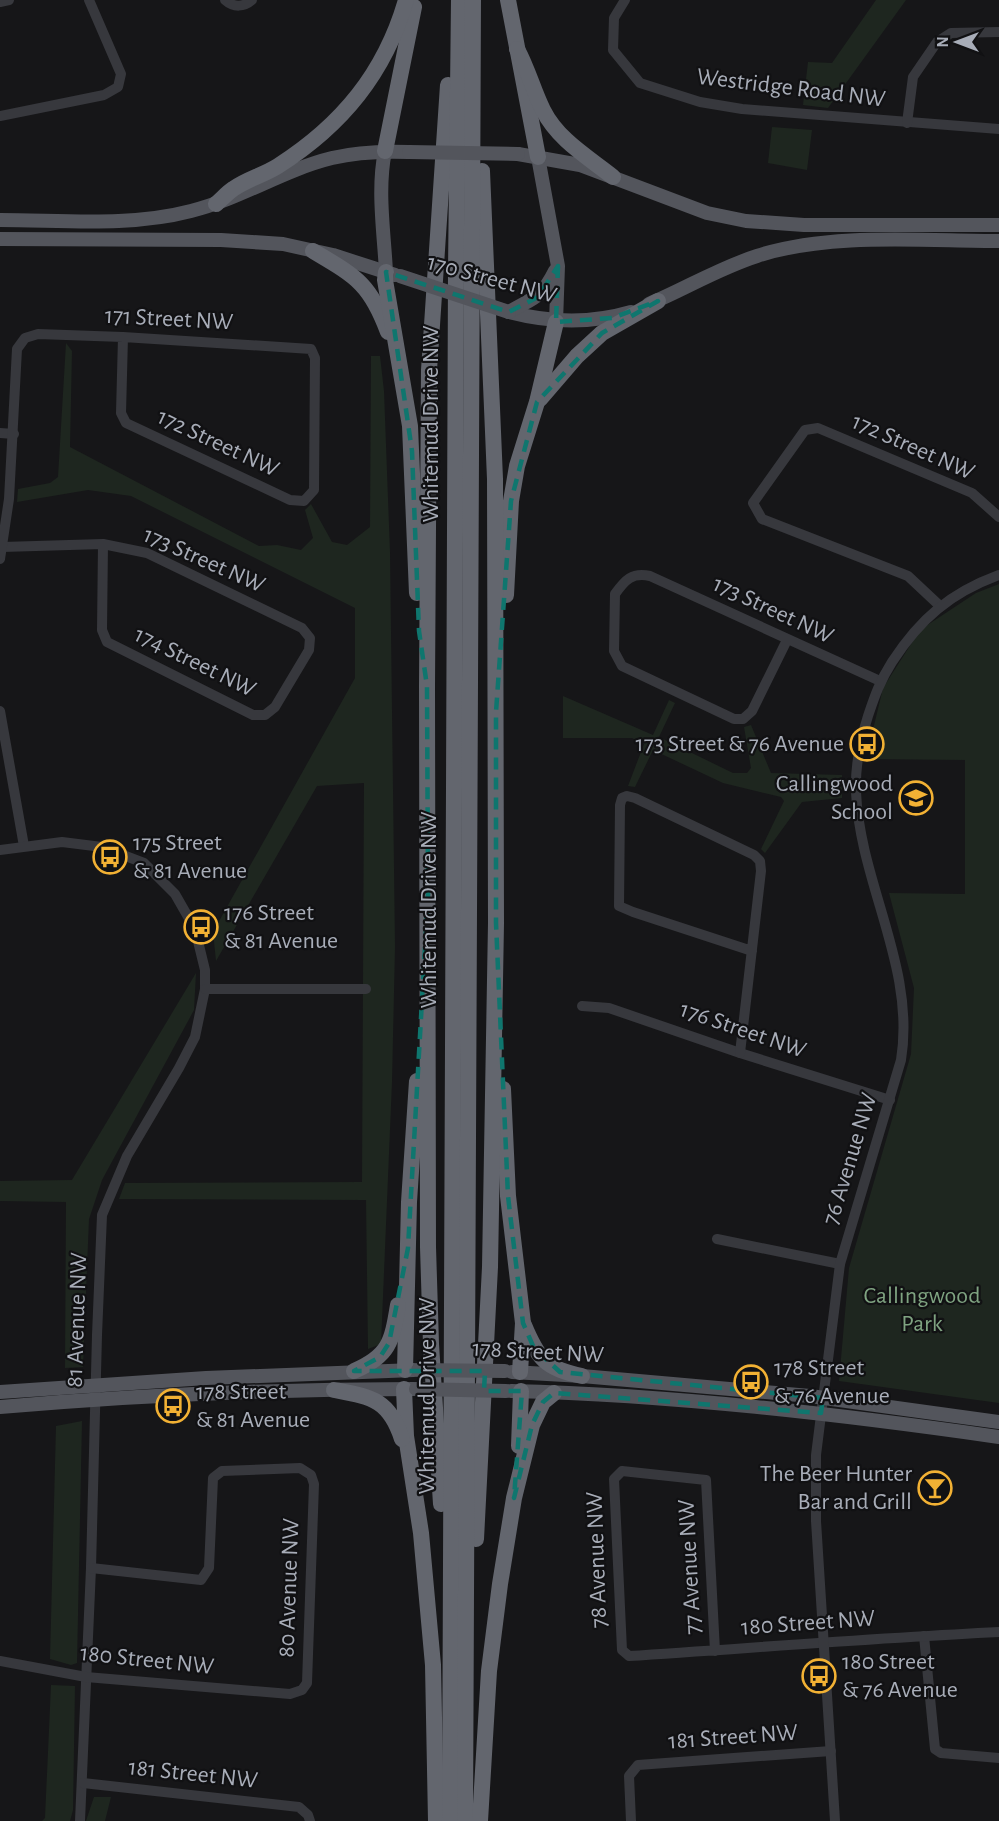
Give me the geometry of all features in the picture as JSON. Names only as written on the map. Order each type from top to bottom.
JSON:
[{"type":"highway","points":[[216,204],[234,188],[296,154],[329,128],[354,103],[391,44],[406,0]]},
{"type":"highway","points":[[386,152],[415,0]]},
{"type":"highway","name":"Whitemud Drive NW","points":[[450,1821],[459,0]]},
{"type":"highway","name":"Whitemud Drive NW","points":[[465,1821],[473,0]]},
{"type":"highway","points":[[508,0],[538,157]]},
{"type":"highway","points":[[451,1582],[444,1557],[431,1344],[427,1121],[427,686],[431,331],[447,93],[458,33]]},
{"type":"highway","points":[[517,50],[528,69],[543,110],[557,130],[572,147],[613,177]]},
{"type":"highway","points":[[465,1654],[473,1593],[490,1267],[496,923],[495,479],[480,122],[472,62]]},
{"type":"highway","points":[[313,251],[350,273],[368,291],[385,324],[400,370]]},
{"type":"highway","points":[[393,274],[385,280],[410,426],[419,631],[427,686]]},
{"type":"highway","points":[[537,402],[577,356],[602,333],[658,301]]},
{"type":"highway","points":[[496,712],[511,501],[517,466],[537,402],[556,322]]},
{"type":"highway","points":[[412,1370],[408,1248],[428,894]]},
{"type":"highway","points":[[496,923],[508,1196],[523,1323],[534,1348],[547,1363],[560,1372],[582,1376]]},
{"type":"highway","points":[[354,1371],[380,1357],[388,1343],[398,1309],[408,1248]]},
{"type":"highway","points":[[512,1372],[523,1323]]},
{"type":"highway","points":[[410,1389],[406,1436],[422,1533],[433,1665],[436,1821]]},
{"type":"highway","points":[[334,1390],[361,1395],[379,1402],[397,1424],[410,1464]]},
{"type":"highway","points":[[480,1821],[489,1671],[519,1448],[514,1391]]},
{"type":"highway","points":[[514,1498],[532,1425],[543,1402],[555,1393]]},
{"type":"main road","points":[[386,152],[382,193],[393,274]]},
{"type":"main road","points":[[0,220],[131,220],[167,216],[216,204],[315,163],[341,156],[409,152],[518,154],[580,165],[707,213],[746,221],[804,225],[999,225]]},
{"type":"main road","points":[[538,157],[558,266],[556,322]]},
{"type":"main road","name":"170 Street NW","points":[[0,239],[221,240],[283,244],[393,274],[509,312],[556,322],[612,318],[658,301],[725,268],[759,255],[795,246],[867,241],[999,241]]},
{"type":"main road","points":[[509,312],[538,297],[546,289],[558,266]]},
{"type":"main road","points":[[410,1389],[412,1370]]},
{"type":"main road","name":"178 Street NW","points":[[0,1407],[95,1391],[354,1371],[412,1370],[582,1376],[823,1398],[999,1422]]},
{"type":"main road","points":[[512,1372],[514,1391]]},
{"type":"main road","name":"178 Street NW","points":[[0,1392],[410,1389],[514,1391],[725,1404],[821,1413],[999,1437]]},
{"type":"street","points":[[0,2],[9,0]]},
{"type":"street","points":[[0,116],[114,91],[120,83],[120,70],[89,0]]},
{"type":"street","points":[[225,0],[237,6],[243,6],[252,0]]},
{"type":"street","name":"Westridge Road NW","points":[[625,0],[614,18],[613,50],[640,83],[700,102],[742,109],[999,129]]},
{"type":"street","points":[[907,123],[914,77],[937,42],[951,33],[999,32]]},
{"type":"street","name":"171 Street NW","points":[[14,434],[17,349],[26,338],[38,334],[311,349],[315,358],[314,490],[304,501]]},
{"type":"street","name":"172 Street NW","points":[[123,337],[121,413],[126,423],[290,500],[304,501]]},
{"type":"street","name":"172 Street NW","points":[[940,606],[908,576],[762,519],[753,503],[805,430],[818,428],[972,493],[999,517]]},
{"type":"street","points":[[0,433],[14,434],[9,499],[0,560]]},
{"type":"street","name":"173 Street NW","points":[[2,547],[103,544],[147,553],[302,628],[310,638],[309,650],[275,707],[265,715]]},
{"type":"street","name":"174 Street NW","points":[[103,544],[102,630],[107,642],[253,715],[265,715]]},
{"type":"street","name":"173 Street NW","points":[[787,640],[755,706],[747,717],[739,720],[730,718],[622,666],[614,651],[615,594],[630,577],[641,574],[650,576],[880,681]]},
{"type":"street","name":"76 Avenue NW","points":[[835,1821],[815,1494],[821,1413],[840,1264],[890,1100],[903,1046],[904,1025],[903,995],[897,964],[861,839],[856,791],[859,744],[880,681],[909,636],[940,606],[972,585],[999,575]]},
{"type":"street","points":[[0,711],[24,846],[0,850]]},
{"type":"street","points":[[740,1053],[752,951],[760,861],[754,855],[635,798],[627,796],[622,798],[620,805],[619,906],[752,951]]},
{"type":"street","name":"81 Avenue NW","points":[[24,846],[62,842],[102,847],[144,863],[175,894],[195,929],[204,960],[206,988],[195,1037],[127,1155],[102,1215],[91,1568],[80,1821]]},
{"type":"street","points":[[206,988],[366,989]]},
{"type":"street","name":"176 Street NW","points":[[582,1006],[609,1008],[740,1053],[890,1100]]},
{"type":"street","points":[[717,1239],[840,1264]]},
{"type":"street","name":"80 Avenue NW","points":[[91,1568],[201,1580],[209,1568],[213,1478],[222,1471],[300,1468],[311,1475],[314,1484],[307,1683],[302,1690],[290,1694]]},
{"type":"street","name":"77 Avenue NW","points":[[622,1472],[706,1480],[715,1651]]},
{"type":"street","name":"78 Avenue NW","points":[[622,1472],[614,1479],[622,1650]]},
{"type":"street","name":"180 Street NW","points":[[622,1650],[629,1656],[999,1632]]},
{"type":"street","points":[[924,1636],[935,1749],[941,1753],[999,1758]]},
{"type":"street","name":"180 Street NW","points":[[0,1661],[86,1677],[290,1694]]},
{"type":"street","name":"181 Street NW","points":[[631,1821],[629,1776],[638,1764],[831,1751]]},
{"type":"street","name":"181 Street NW","points":[[82,1783],[299,1807],[310,1821]]},
{"type":"highlighted area","points":[[558,266],[556,322],[612,318],[658,301],[602,333],[537,402],[511,501],[496,712],[496,923],[508,1196],[523,1323],[534,1348],[560,1372],[823,1398],[821,1413],[554,1393],[543,1402],[532,1425],[514,1498],[522,1391],[484,1391],[485,1371],[354,1371],[380,1357],[389,1343],[408,1248],[428,894],[427,686],[419,631],[412,451],[386,272],[509,312],[538,297]]},
{"type":"green space","points":[[876,0],[906,0],[828,108],[803,105],[808,62],[832,63]]},
{"type":"green space","points":[[772,127],[812,130],[807,170],[768,163]]},
{"type":"green space","points":[[66,343],[72,351],[70,447],[259,546],[277,545],[301,550],[313,538],[305,510],[311,504],[332,542],[347,545],[370,527],[371,356],[380,356],[384,391],[390,552],[395,947],[381,1344],[368,1349],[366,1200],[119,1199],[125,1183],[362,1182],[364,783],[317,786],[216,961],[213,932],[355,678],[355,608],[131,496],[88,490],[17,502],[18,489],[50,483],[58,477]]},
{"type":"green space","name":"Callingwood Park","points":[[999,584],[999,1403],[839,1381],[849,1268],[911,1054],[914,988],[889,893],[965,894],[965,760],[866,759],[883,688],[920,630],[976,593]]},
{"type":"green space","points":[[563,696],[653,735],[669,700],[675,703],[659,737],[733,773],[747,773],[751,768],[744,727],[751,725],[771,773],[842,775],[842,798],[802,802],[765,853],[761,849],[784,801],[781,797],[723,783],[653,750],[635,787],[628,786],[644,744],[632,738],[563,738]]},
{"type":"green space","points":[[196,973],[194,1010],[102,1180],[89,1219],[83,1367],[65,1368],[66,1202],[0,1201],[0,1181],[72,1180]]},
{"type":"green space","points":[[82,1421],[77,1663],[71,1665],[50,1659],[56,1426]]},
{"type":"green space","points":[[51,1685],[75,1686],[73,1810],[70,1821],[42,1821],[45,1818]]},
{"type":"green space","points":[[94,1797],[111,1797],[105,1821],[86,1821]]},
{"type":"place","name":"173 Street & 76 Avenue","points":[[867,744]]},
{"type":"place","name":"Callingwood School","points":[[916,798]]},
{"type":"place","name":"175 Street & 81 Avenue","points":[[110,857]]},
{"type":"place","name":"176 Street & 81 Avenue","points":[[201,927]]},
{"type":"place","name":"178 Street & 76 Avenue","points":[[751,1382]]},
{"type":"place","name":"178 Street & 81 Avenue","points":[[173,1406]]},
{"type":"place","name":"The Beer Hunter Bar and Grill","points":[[935,1488]]},
{"type":"place","name":"180 Street & 76 Avenue","points":[[819,1676]]}]
